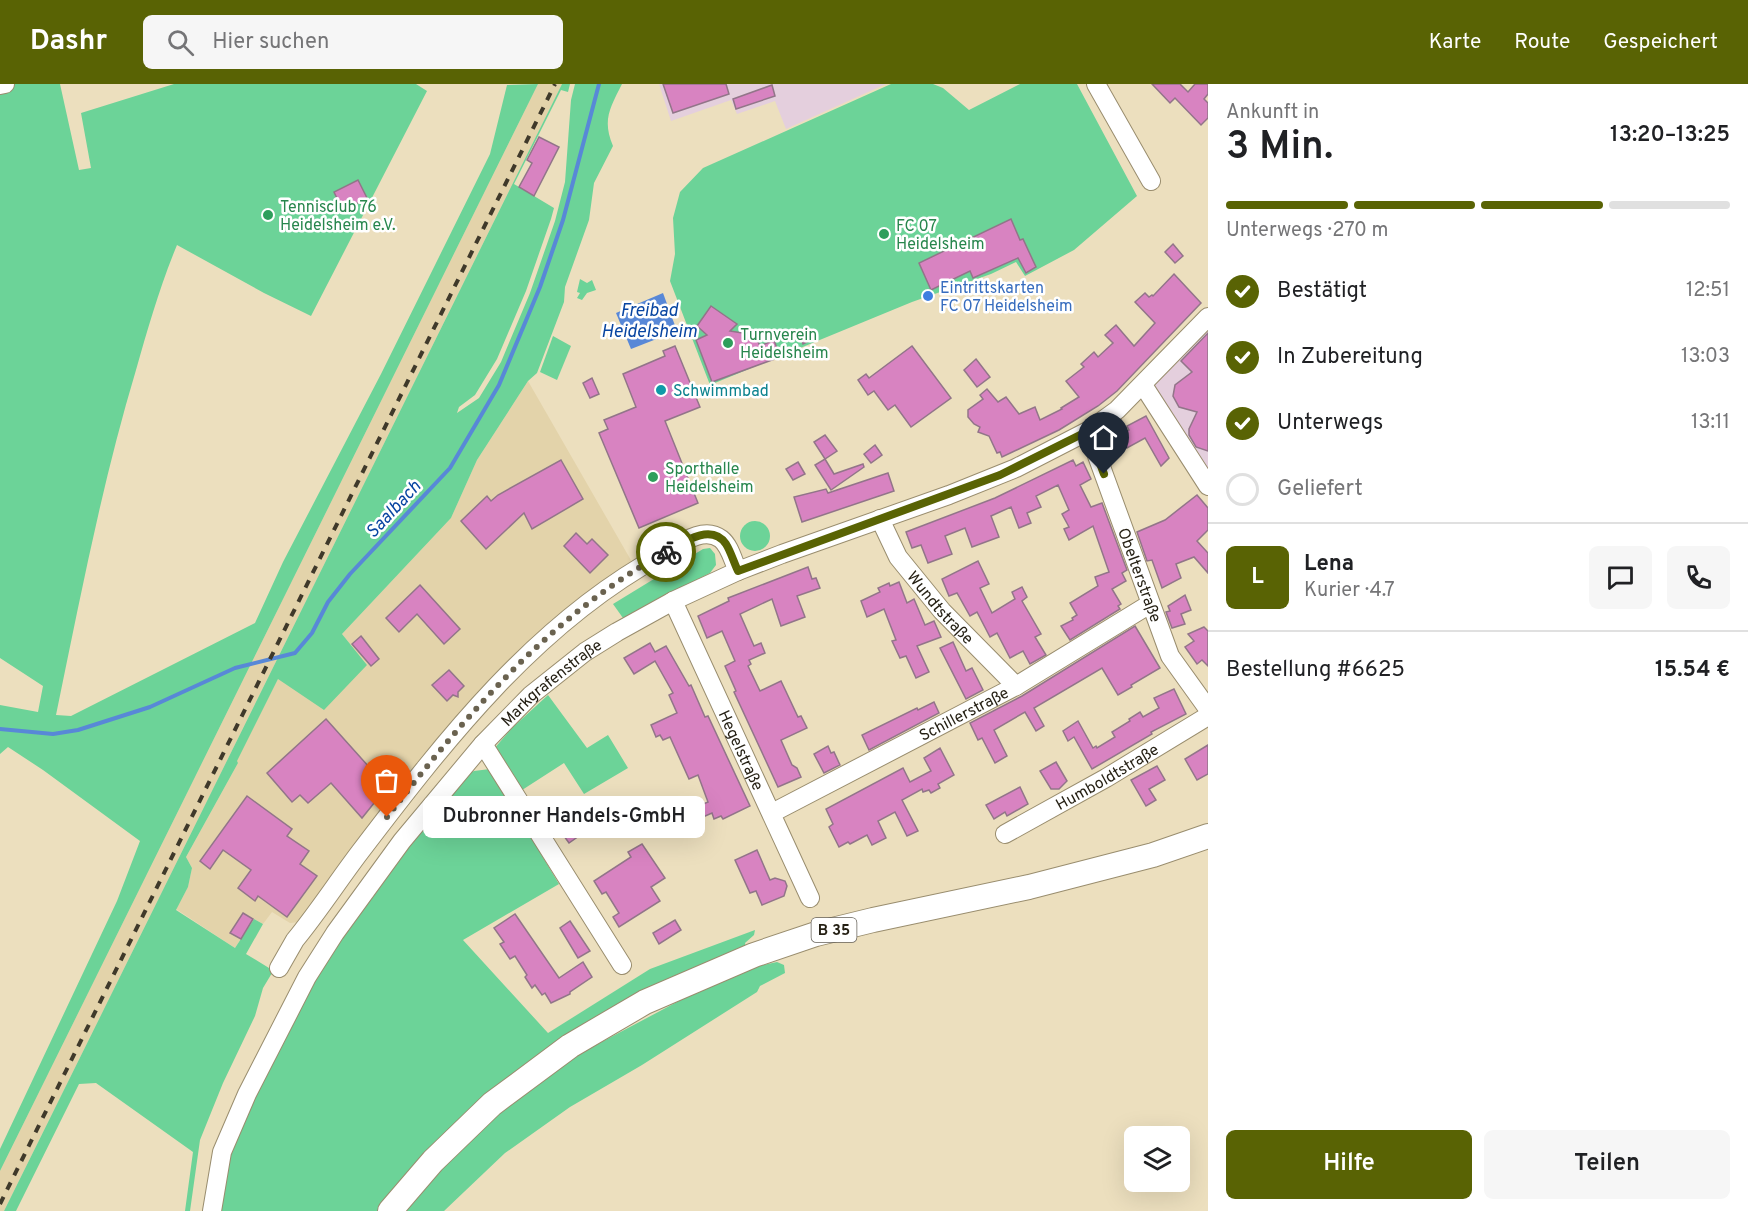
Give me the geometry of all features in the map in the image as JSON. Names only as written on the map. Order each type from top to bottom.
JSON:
[{"type":"main road","name":"B 35","points":[[390,1211],[433,1161],[492,1104],[570,1046],[645,1002],[754,955],[816,934],[907,912],[1029,888],[1153,855],[1208,836]]},
{"type":"street","points":[[0,85],[5,84]]},
{"type":"street","points":[[1096,84],[1151,181]]},
{"type":"street","name":"Markgrafenstraße","points":[[212,1211],[222,1152],[247,1094],[307,977],[335,933],[402,841],[483,744],[531,695],[585,652],[673,601],[738,571],[949,495],[1016,468],[1088,431],[1117,410],[1208,317]]},
{"type":"street","points":[[1143,385],[1208,486]]},
{"type":"street","name":"Obelterstraße","points":[[1088,431],[1170,656],[1208,709]]},
{"type":"street","name":"Wundtstraße","points":[[880,519],[898,557],[905,566],[942,611],[1016,687]]},
{"type":"street","name":"Markgrafenstraße","points":[[279,968],[295,940],[416,780],[484,699],[548,635],[616,583],[648,562],[694,537],[703,534],[721,538],[727,545],[738,571]]},
{"type":"street","name":"Hegelstraße","points":[[673,601],[810,898]]},
{"type":"street","name":"Schillerstraße","points":[[772,813],[1016,687],[1150,604]]},
{"type":"street","name":"Humboldtstraße","points":[[1005,834],[1106,778],[1208,716]]},
{"type":"street","points":[[483,744],[622,965]]},
{"type":"shaded area","points":[[538,84],[562,84],[4,1211],[0,1211],[0,1171]]},
{"type":"shaded area","points":[[659,84],[886,84],[786,129],[775,101],[737,114],[731,100],[671,121]]},
{"type":"shaded area","points":[[1208,327],[1208,474],[1149,388]]},
{"type":"shaded area","points":[[528,381],[632,562],[577,602],[300,922],[290,923],[272,912],[263,924],[254,919],[235,948],[176,909],[188,887],[192,868],[186,857],[238,763],[236,761],[278,679],[367,665],[342,634],[451,518],[477,460]]},
{"type":"green space","points":[[15,84],[60,84],[79,170],[91,168],[81,113],[174,84],[416,84],[427,91],[311,316],[177,245],[155,307],[124,413],[92,541],[56,715],[71,716],[255,623],[283,562],[381,374],[490,154],[507,85],[538,84],[0,1171],[0,1149],[117,901],[140,841],[8,747],[0,754],[0,705],[38,712],[43,686],[0,658],[0,88]]},
{"type":"green space","points":[[562,84],[570,84],[568,92],[561,90],[514,184],[554,208],[551,219],[526,291],[497,359],[475,395],[459,407],[457,413],[479,398],[501,362],[530,293],[555,221],[565,182],[571,100],[575,84],[622,84],[609,114],[608,129],[613,146],[594,183],[589,220],[565,287],[564,302],[537,373],[528,381],[477,460],[451,518],[342,634],[367,665],[324,710],[278,679],[238,763],[186,857],[192,868],[188,887],[176,910],[235,948],[254,919],[263,924],[246,954],[269,968],[272,973],[263,988],[255,1016],[223,1083],[200,1140],[190,1211],[185,1211],[193,1152],[96,1083],[79,1084],[16,1211],[4,1211]]},
{"type":"green space","name":"FC 07 Heidelsheim","points":[[891,84],[933,84],[943,88],[969,110],[1020,84],[1077,84],[1137,196],[1074,250],[1025,276],[1016,262],[991,274],[912,302],[710,385],[670,281],[675,254],[673,218],[680,192],[703,168]]},
{"type":"green space","points":[[580,279],[587,283],[592,280],[596,290],[587,293],[582,300],[577,298],[580,293],[577,292]]},
{"type":"green space","points":[[553,336],[571,346],[557,380],[540,372]]},
{"type":"green space","points":[[755,521],[766,525],[770,536],[766,547],[755,551],[744,547],[740,536],[744,525]]},
{"type":"green space","points":[[710,548],[715,554],[716,565],[710,573],[623,618],[613,604],[703,549]]},
{"type":"green space","points":[[548,695],[587,748],[608,735],[628,768],[584,794],[564,763],[519,792],[493,750],[512,728]]},
{"type":"green space","points":[[490,769],[559,884],[463,940],[548,1033],[650,969],[755,930],[754,935],[745,943],[746,948],[648,991],[379,1211],[220,1211],[224,1177],[237,1133],[313,980],[404,849],[465,776],[474,771]]},
{"type":"green space","points":[[777,962],[784,965],[785,973],[760,986],[757,992],[642,1065],[570,1107],[505,1153],[444,1211],[401,1211],[415,1194],[501,1112],[579,1054],[709,985],[753,967]]},
{"type":"water","name":"Freibad Heidelsheim","points":[[663,293],[677,331],[631,349],[616,313]]},
{"type":"building","points":[[663,84],[726,84],[729,94],[673,113]]},
{"type":"building","points":[[1152,84],[1180,84],[1188,92],[1195,84],[1208,84],[1208,94],[1204,99],[1208,103],[1208,118],[1201,125],[1175,98],[1170,103]]},
{"type":"building","points":[[772,85],[775,96],[736,109],[733,99]]},
{"type":"building","points":[[539,137],[559,147],[534,196],[519,187],[532,163],[527,160]]},
{"type":"building","points":[[358,180],[367,198],[343,211],[334,192]]},
{"type":"building","points":[[1011,219],[1036,267],[1026,273],[1018,258],[973,278],[970,271],[931,290],[919,263]]},
{"type":"building","points":[[1173,244],[1183,256],[1175,263],[1165,252]]},
{"type":"building","points":[[1174,274],[1201,303],[1117,391],[1098,406],[1059,430],[1002,457],[1000,452],[997,453],[989,436],[978,432],[980,427],[968,417],[968,410],[983,399],[980,395],[987,389],[998,402],[1006,397],[1019,414],[1035,407],[1040,420],[1079,397],[1066,381],[1084,367],[1081,364],[1094,352],[1098,357],[1113,343],[1105,335],[1116,325],[1134,346],[1155,323],[1135,302],[1145,293],[1149,297],[1153,296]]},
{"type":"building","name":"Turnverein Heidelsheim","points":[[711,306],[737,324],[730,331],[755,335],[760,346],[774,340],[780,357],[712,382],[696,340],[707,335],[697,326]]},
{"type":"building","points":[[808,328],[813,339],[803,344],[799,333]]},
{"type":"building","points":[[1208,333],[1208,451],[1196,447],[1189,435],[1189,429],[1197,412],[1179,407],[1173,396],[1175,385],[1192,372],[1181,361]]},
{"type":"building","name":"Sporthalle Heidelsheim","points":[[675,346],[700,407],[665,421],[698,503],[639,528],[599,433],[608,429],[604,420],[636,407],[623,374],[665,356],[663,351]]},
{"type":"building","points":[[912,346],[951,398],[911,427],[895,405],[888,410],[874,391],[868,395],[858,380],[866,374],[869,378]]},
{"type":"building","points":[[976,359],[990,377],[977,387],[964,370]]},
{"type":"building","points":[[592,378],[599,394],[590,398],[583,383]]},
{"type":"building","points":[[1146,416],[1169,458],[1161,466],[1145,438],[1127,448],[1121,435],[1129,430],[1127,426]]},
{"type":"building","points":[[825,435],[837,451],[825,459],[814,442]]},
{"type":"building","points":[[875,445],[882,455],[871,463],[864,454]]},
{"type":"building","points":[[825,459],[834,474],[863,464],[864,467],[831,490],[815,465]]},
{"type":"building","points":[[561,460],[583,499],[532,529],[524,513],[486,549],[461,521],[487,496],[491,501]]},
{"type":"building","points":[[1073,460],[1076,466],[1083,462],[1091,479],[1080,485],[1091,507],[1102,503],[1127,570],[1122,573],[1126,581],[1112,589],[1121,604],[1118,606],[1120,609],[1070,640],[1061,626],[1073,620],[1072,618],[1077,615],[1070,603],[1098,586],[1095,577],[1109,572],[1093,526],[1069,540],[1064,529],[1069,527],[1062,514],[1069,510],[1058,485],[1036,496],[1041,507],[1027,513],[1031,523],[1019,528],[1011,507],[991,516],[999,537],[972,547],[965,528],[945,536],[952,554],[928,563],[921,545],[912,548],[906,532],[995,498]]},
{"type":"building","points":[[798,462],[805,474],[793,480],[786,469]]},
{"type":"building","points":[[888,473],[894,491],[802,522],[794,497],[826,489],[828,493]]},
{"type":"building","points":[[1197,495],[1208,508],[1208,530],[1197,541],[1208,553],[1208,573],[1194,557],[1176,564],[1181,578],[1162,588],[1152,560],[1147,561],[1137,532],[1165,520]]},
{"type":"building","points":[[576,533],[587,544],[592,539],[608,555],[590,573],[564,546]]},
{"type":"building","points":[[978,561],[989,584],[980,588],[992,613],[1015,599],[1012,592],[1022,587],[1027,597],[1022,601],[1041,634],[1035,637],[1046,655],[1030,664],[1023,651],[1010,658],[997,633],[990,637],[977,612],[970,616],[957,593],[949,596],[942,579]]},
{"type":"building","points":[[808,567],[812,579],[816,578],[820,588],[797,596],[805,617],[781,626],[772,599],[740,614],[754,646],[761,643],[765,653],[749,660],[751,664],[748,666],[760,691],[781,681],[798,717],[801,716],[807,728],[781,740],[792,765],[797,768],[801,777],[778,787],[734,692],[736,691],[725,666],[735,661],[722,631],[707,638],[698,616],[729,601],[728,598]]},
{"type":"building","points":[[899,582],[907,603],[914,599],[925,625],[934,621],[941,637],[917,646],[929,672],[916,678],[906,656],[900,658],[892,641],[896,640],[884,609],[867,617],[861,601],[880,592],[878,588]]},
{"type":"building","points":[[420,585],[460,629],[444,644],[417,614],[399,632],[386,618]]},
{"type":"building","points":[[1185,595],[1191,610],[1181,614],[1185,624],[1172,628],[1166,612],[1170,611],[1168,606]]},
{"type":"building","points":[[1135,626],[1160,668],[1118,695],[1102,668],[1034,708],[1044,726],[1036,731],[1025,712],[994,730],[1007,756],[995,763],[982,738],[978,740],[970,723],[1022,696]]},
{"type":"building","points":[[1204,627],[1208,631],[1208,666],[1202,660],[1197,664],[1185,647],[1194,641],[1188,634]]},
{"type":"building","points":[[361,636],[379,659],[371,666],[352,644]]},
{"type":"building","points":[[953,642],[966,671],[972,668],[983,690],[966,699],[940,648]]},
{"type":"building","points":[[650,643],[655,652],[666,646],[689,686],[691,685],[750,806],[723,819],[721,816],[714,819],[712,813],[696,820],[691,809],[708,802],[698,775],[689,779],[670,737],[663,740],[660,735],[656,737],[651,725],[677,713],[669,695],[673,693],[655,661],[634,674],[624,658]]},
{"type":"building","points":[[449,670],[464,686],[458,692],[458,697],[453,695],[447,701],[432,685]]},
{"type":"building","points":[[1174,689],[1186,714],[1151,732],[1152,734],[1092,769],[1074,737],[1068,741],[1063,731],[1078,721],[1093,748],[1096,746],[1097,748],[1115,737],[1112,732],[1130,721],[1129,719],[1140,712],[1143,717],[1159,708],[1154,698]]},
{"type":"building","points":[[934,702],[939,713],[869,750],[862,735]]},
{"type":"building","points":[[326,719],[387,787],[362,818],[331,783],[308,803],[300,795],[292,802],[267,773]]},
{"type":"building","points":[[1208,745],[1208,774],[1197,780],[1185,759]]},
{"type":"building","points":[[828,746],[831,753],[834,752],[840,765],[824,773],[814,754]]},
{"type":"building","points":[[940,748],[954,775],[938,784],[940,788],[931,793],[929,790],[923,792],[922,789],[902,800],[918,831],[907,836],[895,812],[878,821],[886,838],[872,845],[867,835],[839,847],[829,827],[833,824],[826,809],[903,768],[910,782],[931,771],[924,758]]},
{"type":"building","points":[[1056,762],[1067,781],[1059,789],[1051,789],[1040,771]]},
{"type":"building","points":[[1157,766],[1165,780],[1149,789],[1156,800],[1146,806],[1131,780]]},
{"type":"building","points":[[1020,787],[1028,804],[1007,816],[1005,812],[994,819],[986,805]]},
{"type":"building","points":[[247,796],[292,829],[287,836],[309,851],[300,864],[317,876],[287,917],[258,896],[255,901],[238,888],[251,870],[223,850],[210,869],[200,861]]},
{"type":"building","points":[[578,808],[585,820],[581,822],[586,831],[569,843],[555,820],[563,818]]},
{"type":"building","points":[[642,844],[665,878],[651,887],[660,901],[619,927],[613,917],[619,913],[606,892],[602,894],[594,881],[631,857],[628,852]]},
{"type":"building","points":[[757,850],[770,880],[775,878],[785,881],[787,886],[784,896],[762,905],[756,891],[750,893],[735,860]]},
{"type":"building","points":[[243,913],[253,919],[241,939],[230,933]]},
{"type":"building","points":[[515,914],[559,978],[583,962],[592,977],[570,994],[551,1003],[545,993],[542,995],[535,985],[532,988],[515,956],[510,959],[500,944],[504,942],[494,928]]},
{"type":"building","points":[[675,920],[681,930],[659,944],[653,933]]},
{"type":"building","points":[[570,921],[590,951],[578,958],[560,928]]},
{"type":"waterway","name":"Saalbach","points":[[0,729],[53,734],[78,730],[150,707],[235,668],[295,653],[312,633],[328,602],[350,574],[450,468],[499,385],[540,287],[563,220],[599,84]]},
{"type":"railway","points":[[0,1204],[555,84]]},
{"type":"way so far","points":[[387,817],[484,699],[511,670],[548,635],[584,606],[666,552]]},
{"type":"place","name":"Tennisclub 76 Heidelsheim e.V.","points":[[268,215]]},
{"type":"place","name":"FC 07 Heidelsheim","points":[[884,234]]},
{"type":"place","name":"Eintrittskarten FC 07 Heidelsheim","points":[[928,296]]},
{"type":"place","name":"Turnverein Heidelsheim","points":[[728,343]]},
{"type":"place","name":"Schwimmbad","points":[[661,390]]},
{"type":"place","name":"Sporthalle Heidelsheim","points":[[653,477]]},
{"type":"place","name":"Dubronner Handels-GmbH","points":[[387,817]]},
{"type":"route","points":[[666,552],[694,537],[703,534],[714,536],[721,538],[727,545],[738,571],[1000,475],[1088,431],[1104,474]]}]
